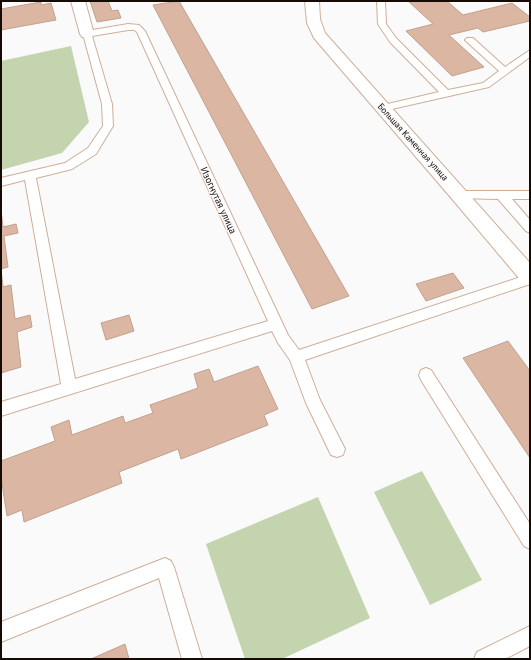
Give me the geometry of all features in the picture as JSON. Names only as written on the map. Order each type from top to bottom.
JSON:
[{"type":"street","points":[[78,1],[87,34]]},
{"type":"street","name":"Большая Каменная улица","points":[[312,1],[312,21],[316,32],[460,195],[530,278]]},
{"type":"lane","points":[[381,1],[382,24],[393,40],[446,94]]},
{"type":"lane","name":"Изогнутая улица","points":[[87,34],[136,27],[141,31],[276,324],[283,338],[296,356],[314,403],[337,449]]},
{"type":"lane","points":[[1,182],[68,166],[92,152],[108,126],[107,104],[87,34]]},
{"type":"lane","points":[[470,40],[505,72]]},
{"type":"lane","points":[[383,108],[486,85],[530,53]]},
{"type":"lane","points":[[30,175],[69,387]]},
{"type":"lane","points":[[460,195],[530,195]]},
{"type":"lane","points":[[501,195],[530,228]]},
{"type":"lane","points":[[296,356],[530,278]]},
{"type":"lane","points":[[1,408],[276,324]]},
{"type":"lane","points":[[426,375],[530,540]]},
{"type":"lane","points":[[1,632],[165,567],[192,659]]},
{"type":"lane","points":[[484,659],[507,654],[530,636]]},
{"type":"green space","points":[[71,46],[89,122],[62,153],[1,170],[1,61]]},
{"type":"green space","points":[[422,471],[482,580],[430,605],[374,492]]},
{"type":"green space","points":[[318,497],[370,618],[282,659],[245,659],[206,544]]},
{"type":"building","points":[[90,1],[108,1],[112,11],[118,10],[121,18],[97,22]]},
{"type":"building","points":[[179,1],[349,296],[312,309],[153,5]]},
{"type":"building","points":[[408,1],[447,1],[463,15],[512,3],[530,17],[530,21],[483,32],[478,28],[449,35],[484,67],[452,76],[406,31],[433,24]]},
{"type":"building","points":[[41,2],[41,5],[51,3],[56,20],[1,30],[1,9]]},
{"type":"building","points":[[1,210],[3,227],[16,224],[18,233],[4,236],[8,267],[1,269]]},
{"type":"building","points":[[1,269],[3,287],[11,285],[15,319],[30,315],[32,327],[17,332],[21,367],[1,373]]},
{"type":"building","points":[[453,273],[464,288],[426,301],[416,284]]},
{"type":"building","points":[[129,315],[134,331],[106,340],[101,323]]},
{"type":"building","points":[[508,341],[530,371],[530,458],[463,358]]},
{"type":"building","points":[[258,366],[278,409],[264,415],[268,425],[181,459],[178,449],[119,472],[122,483],[24,522],[22,510],[7,516],[1,477],[1,461],[55,441],[51,427],[69,420],[72,435],[123,416],[125,423],[153,413],[150,405],[198,388],[194,374],[209,369],[214,382]]},
{"type":"building","points":[[125,644],[129,659],[91,659]]}]
